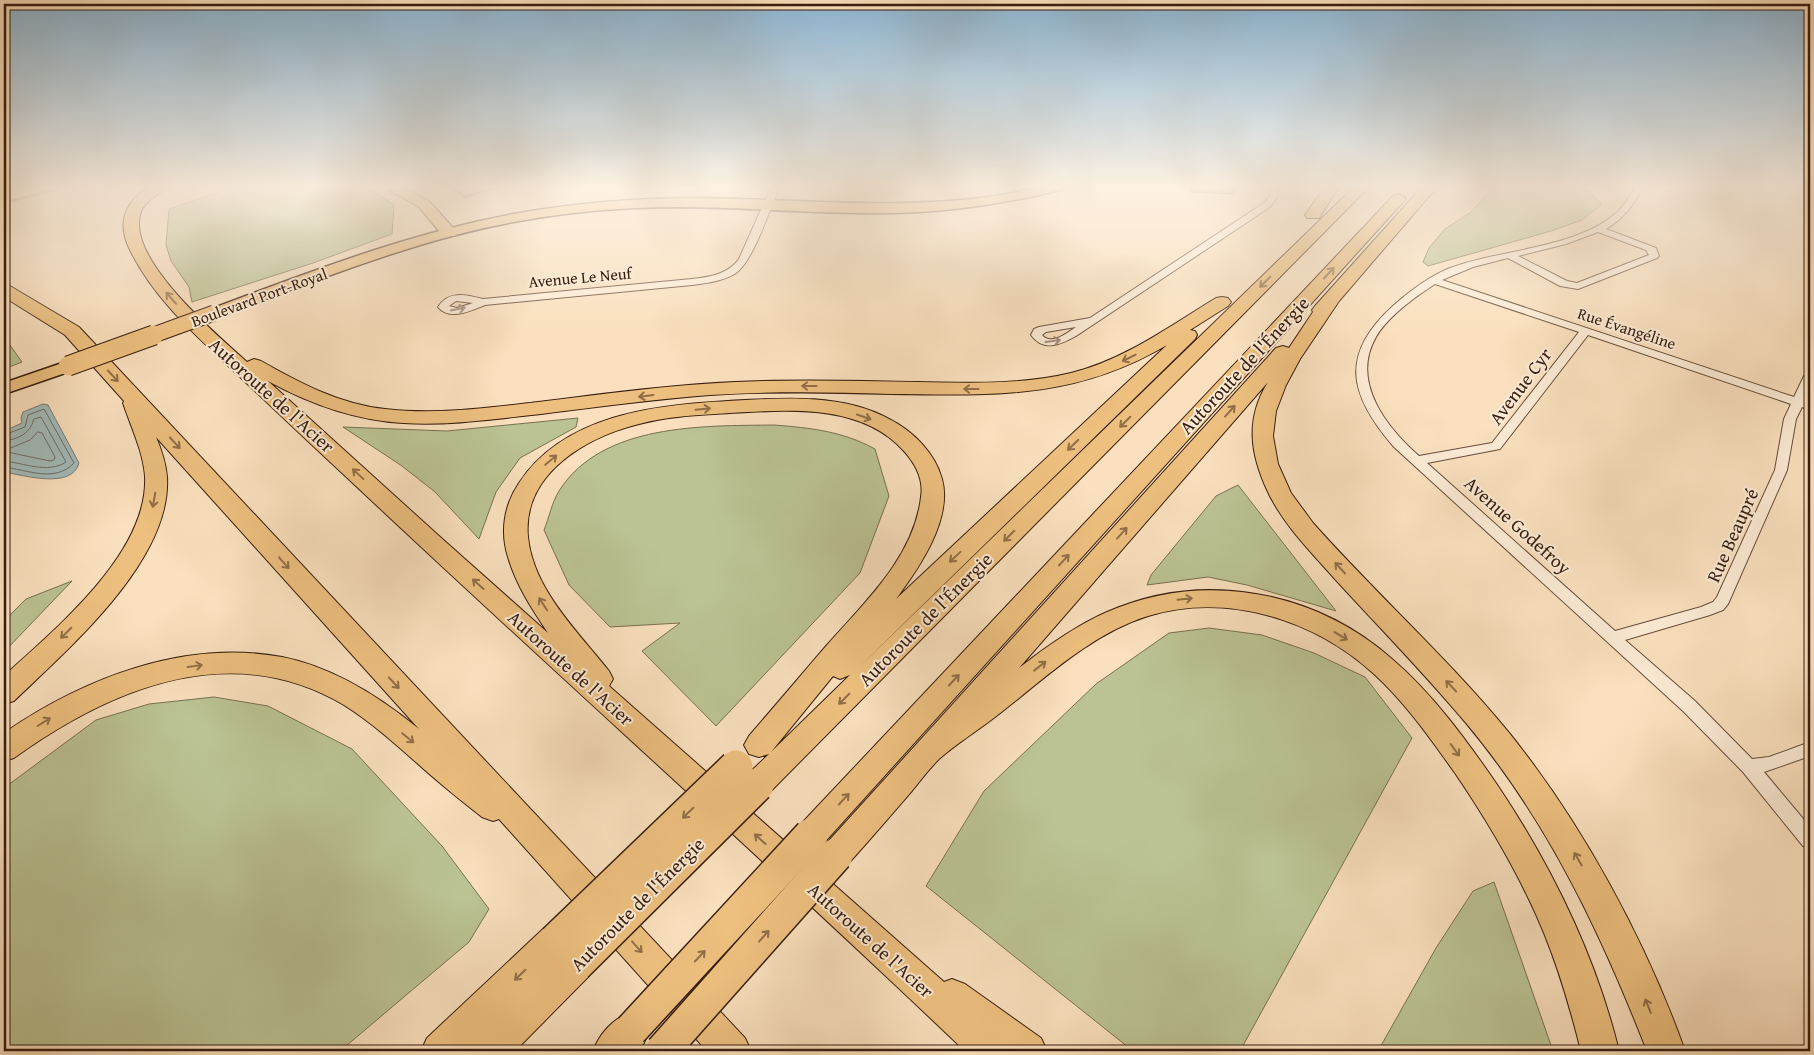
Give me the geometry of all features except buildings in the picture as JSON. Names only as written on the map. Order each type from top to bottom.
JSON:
[{"type":"highway","name":"Autoroute de l'Acier","points":[[133,236],[137,249],[155,279],[182,311],[213,341],[320,438],[430,542],[874,942],[992,1051]]},
{"type":"highway","points":[[759,745],[1291,236]]},
{"type":"highway","name":"Autoroute de l'Énergie","points":[[434,1051],[465,1043],[565,953],[746,776],[1311,236]]},
{"type":"highway","name":"Autoroute de l'Énergie","points":[[622,1041],[824,845],[1365,236]]},
{"type":"highway","points":[[927,752],[1386,236]]},
{"type":"highway","points":[[4,290],[72,331],[732,1051]]},
{"type":"highway","points":[[213,341],[293,388],[330,404],[381,415],[443,417],[728,388],[810,386],[985,389],[1033,386],[1086,375],[1120,362],[1149,347],[1233,291]]},
{"type":"highway","points":[[1330,299],[1283,372],[1265,410],[1261,440],[1270,476],[1284,501],[1301,524],[1474,712],[1536,792],[1586,873],[1611,920],[1666,1051]]},
{"type":"highway","points":[[4,693],[74,625],[108,588],[128,561],[145,530],[155,496],[155,470],[130,394]]},
{"type":"highway","points":[[631,722],[550,615],[522,564],[517,547],[515,524],[521,498],[531,480],[552,458],[576,442],[606,428],[640,418],[694,410],[766,406],[816,407],[856,414],[879,422],[899,434],[920,456],[927,468],[932,485],[930,515],[917,546],[887,591],[759,745],[746,776]]},
{"type":"highway","points":[[662,1051],[824,845],[927,752],[1073,641],[1115,619],[1143,608],[1181,599],[1232,599],[1273,607],[1316,622],[1358,646],[1397,679],[1439,729],[1486,794],[1517,845],[1554,918],[1583,992],[1600,1051]]},
{"type":"highway","points":[[4,749],[41,723],[66,709],[110,689],[140,679],[175,670],[208,665],[248,664],[278,667],[318,680],[366,706],[545,846]]},
{"type":"highway","points":[[874,942],[1028,1051]]},
{"type":"main road","name":"Boulevard Port-Royal","points":[[4,389],[374,256],[438,236]]},
{"type":"street","name":"Avenue Le Neuf","points":[[483,302],[692,282],[725,275],[734,271],[742,262],[754,236]]},
{"type":"street","points":[[1090,321],[1219,236]]},
{"type":"street","name":"Avenue Godefroy","points":[[1578,236],[1464,267],[1434,280],[1411,296],[1378,327],[1368,341],[1362,360],[1364,386],[1375,414],[1391,436],[1416,461],[1689,706],[1749,767],[1810,840]]},
{"type":"street","points":[[1510,255],[1564,284],[1578,286],[1654,256],[1649,248],[1617,236]]},
{"type":"street","name":"Rue Évangéline","points":[[1434,280],[1804,403]]},
{"type":"street","name":"Avenue Cyr","points":[[1416,461],[1496,446],[1586,331]]},
{"type":"street","name":"Rue Beaupré","points":[[1614,637],[1705,611],[1718,606],[1723,600],[1781,470],[1785,457],[1787,428],[1804,403],[1810,376]]},
{"type":"street","points":[[1749,767],[1769,764],[1810,750]]},
{"type":"green space","points":[[167,236],[386,236],[313,263],[192,302],[189,287],[171,261],[166,245]]},
{"type":"green space","points":[[1439,236],[1533,236],[1428,266],[1423,262],[1429,248]]},
{"type":"green space","points":[[4,337],[22,362],[4,369]]},
{"type":"green space","points":[[578,418],[576,427],[520,458],[496,492],[479,539],[435,492],[402,466],[343,427],[447,431]]},
{"type":"green space","points":[[774,425],[814,429],[838,434],[875,449],[889,496],[860,573],[716,726],[642,651],[680,623],[610,627],[569,585],[544,530],[552,505],[559,491],[578,469],[601,452],[627,440],[686,428]]},
{"type":"green space","points":[[1238,485],[1336,611],[1247,585],[1208,577],[1147,585],[1151,575],[1216,496]]},
{"type":"green space","points":[[72,581],[4,652],[4,621],[26,599]]},
{"type":"green space","points":[[1209,628],[1262,635],[1314,653],[1365,677],[1412,738],[1240,1051],[1133,1051],[926,886],[984,791],[1096,684],[1169,633]]},
{"type":"green space","points":[[214,697],[268,706],[352,749],[442,846],[489,909],[469,942],[340,1051],[4,1051],[4,788],[96,720],[149,704]]},
{"type":"green space","points":[[1494,882],[1553,1051],[1378,1051],[1436,948],[1473,891]]},
{"type":"water","points":[[43,404],[48,405],[79,463],[75,471],[57,479],[34,478],[4,472],[4,431],[22,423],[23,412]]}]
